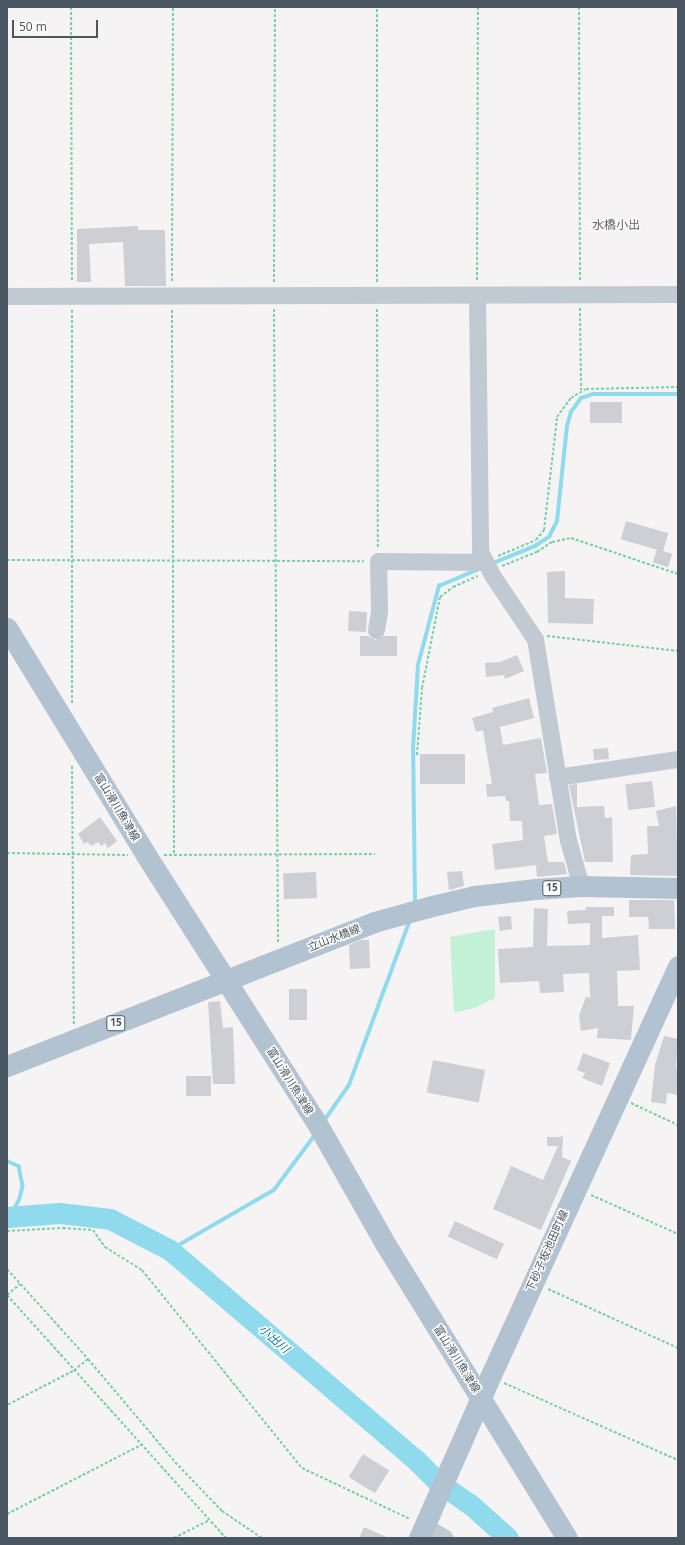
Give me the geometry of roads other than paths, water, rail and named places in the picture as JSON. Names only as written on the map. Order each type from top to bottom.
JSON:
[{"type":"main road","name":"富山滑川魚津線","points":[[7,628],[146,855],[314,1120],[386,1245],[482,1398],[567,1538]]},
{"type":"main road","name":"立山水橋線","points":[[7,1066],[374,922],[428,907],[474,896],[581,886],[678,888]]},
{"type":"main road","name":"下砂子坂池田町線","points":[[422,1532],[490,1377],[678,966]]},
{"type":"street","points":[[7,296],[172,297],[678,294]]},
{"type":"street","points":[[477,295],[480,551],[484,562],[535,639],[568,840],[581,886]]},
{"type":"street","points":[[376,630],[379,610],[378,561],[484,562]]},
{"type":"street","points":[[557,777],[678,759]]},
{"type":"street","points":[[422,1532],[444,1538]]},
{"type":"waterway","points":[[491,564],[535,546],[549,537],[557,521],[567,426],[571,412],[581,398],[593,394],[678,394]]},
{"type":"waterway","points":[[415,903],[413,749],[418,665],[439,586],[479,569]]},
{"type":"waterway","points":[[324,1121],[349,1085],[410,920]]},
{"type":"waterway","points":[[170,1250],[274,1190],[315,1135]]},
{"type":"waterway","points":[[7,1161],[19,1166],[23,1186],[20,1199],[10,1217]]},
{"type":"waterway","name":"小出川","points":[[7,1217],[60,1213],[110,1219],[170,1250],[415,1459],[438,1482],[470,1504],[508,1538]]},
{"type":"district","name":"水橋小出","points":[[616,225]]}]
